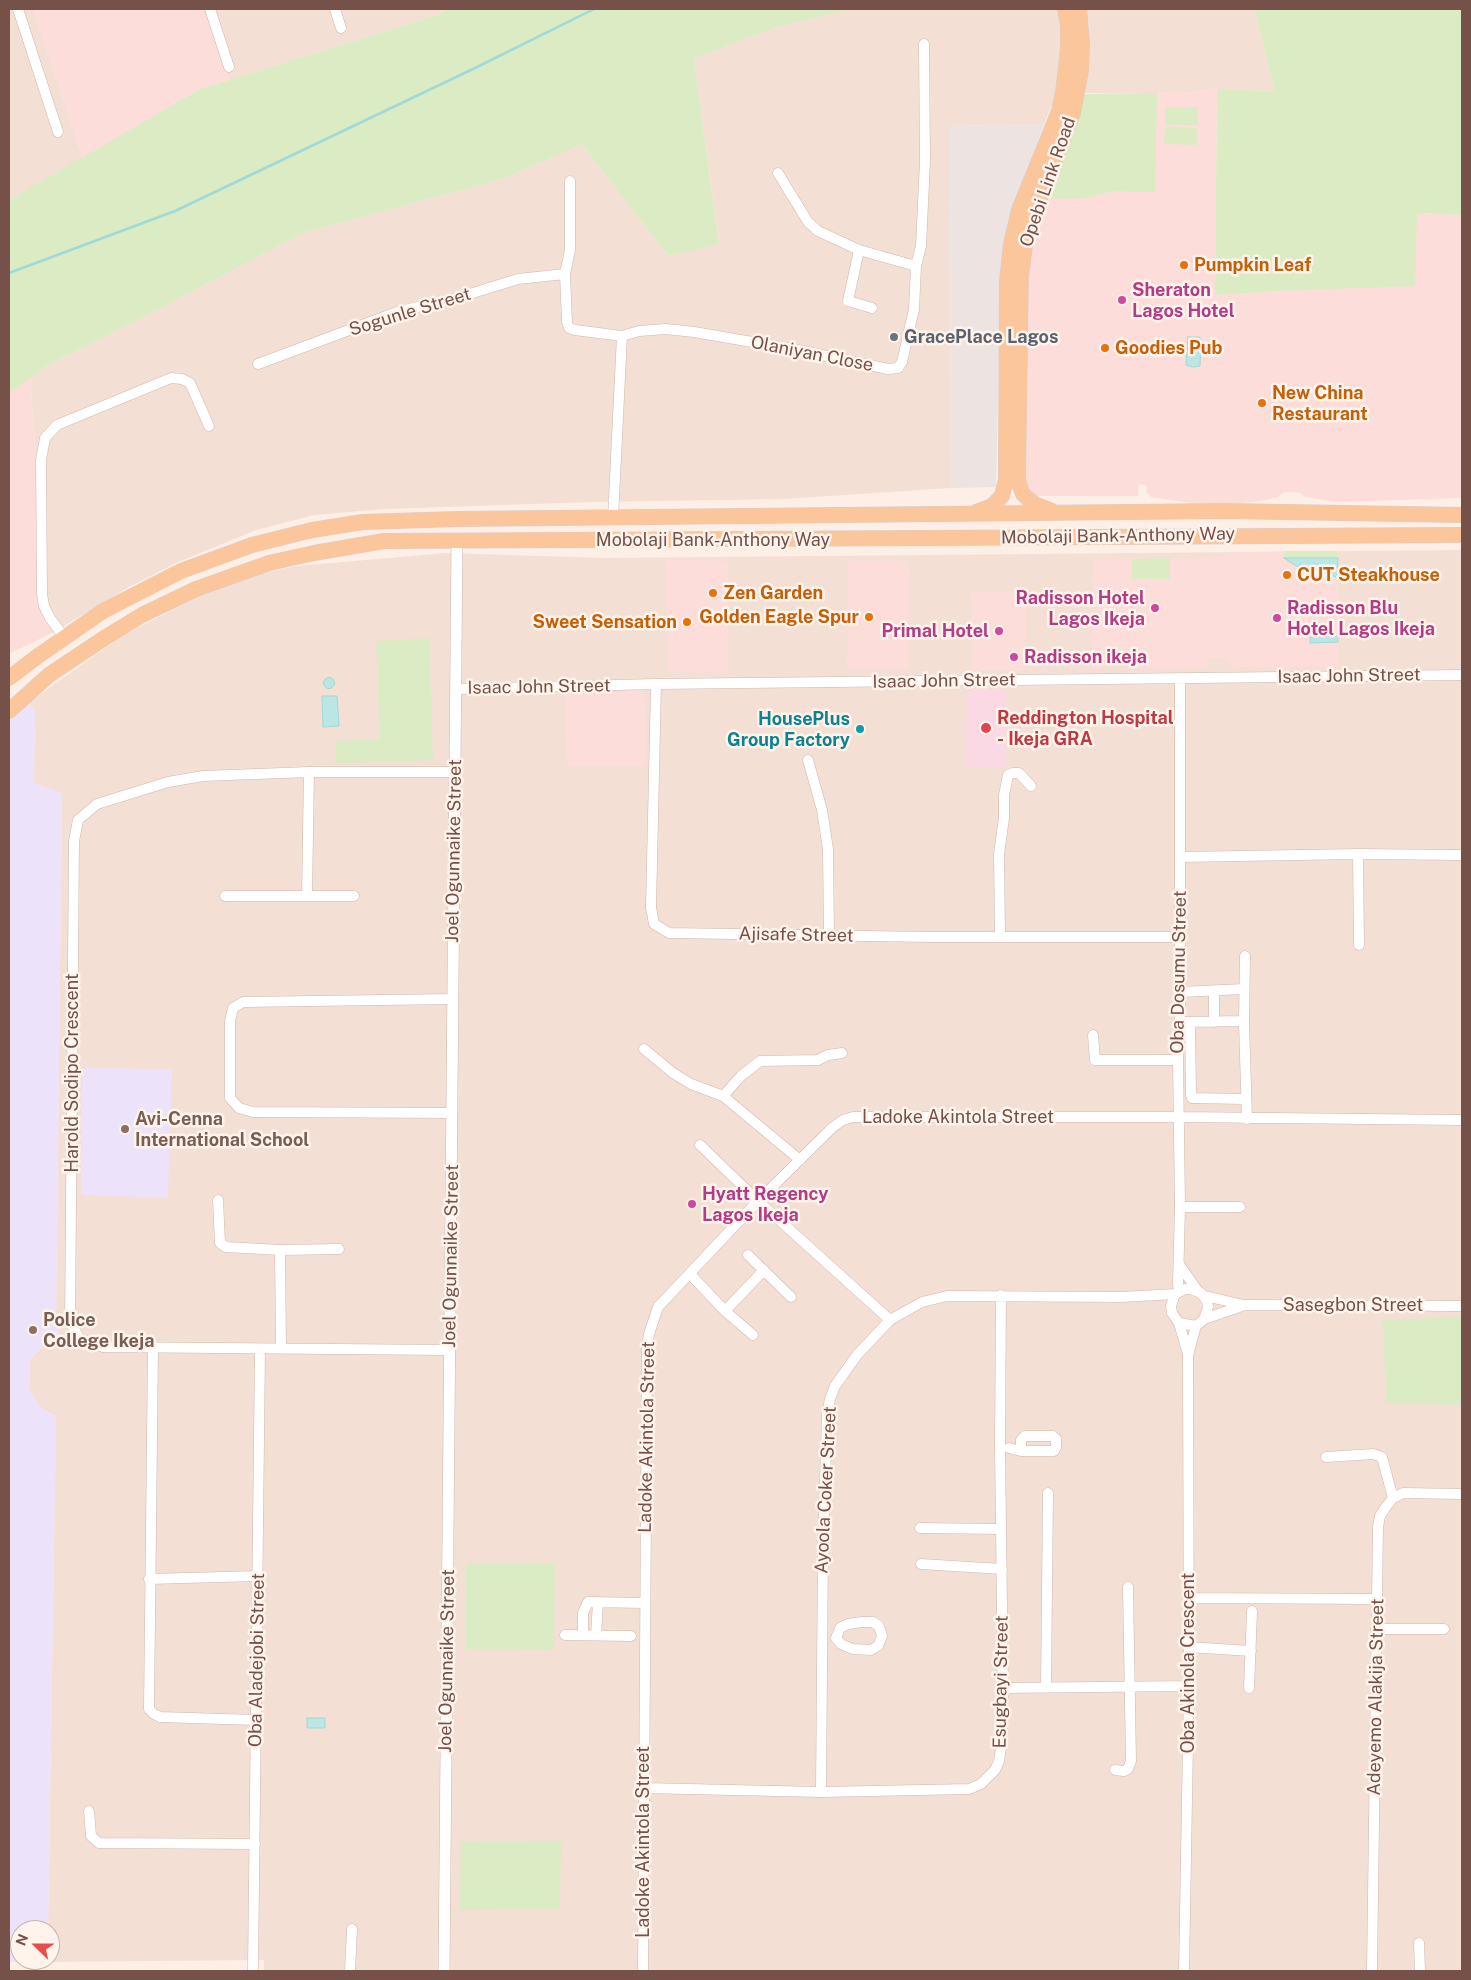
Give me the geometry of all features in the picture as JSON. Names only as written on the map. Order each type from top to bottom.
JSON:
[{"type":"main road","name":"Opebi Link Road","points":[[970,515],[992,506],[1002,496],[1006,480],[1007,280],[1010,244],[1019,210],[1059,111],[1068,50],[1068,25],[1065,9]]},
{"type":"main road","name":"Opebi Link Road","points":[[1058,514],[1034,504],[1023,494],[1018,481],[1021,276],[1026,237],[1032,218],[1073,113],[1081,70],[1082,45],[1079,9]]},
{"type":"main road","name":"Mobolaji Bank-Anthony Way","points":[[9,678],[64,637],[128,597],[181,571],[252,546],[312,530],[348,524],[397,520],[1225,511],[1462,515]]},
{"type":"main road","points":[[1224,535],[1235,531],[1240,523],[1238,518],[1225,511]]},
{"type":"main road","points":[[1266,512],[1259,516],[1257,526],[1260,531],[1268,535]]},
{"type":"main road","name":"Mobolaji Bank-Anthony Way","points":[[9,712],[49,676],[106,636],[162,605],[236,574],[293,557],[384,541],[1462,535]]},
{"type":"street","points":[[18,9],[58,132]]},
{"type":"street","points":[[210,9],[229,67]]},
{"type":"street","points":[[335,9],[341,28]]},
{"type":"street","name":"Olaniyan Close","points":[[622,336],[639,331],[657,330],[694,332],[793,349],[894,370],[898,368],[902,362],[914,309],[916,266],[921,246],[925,160],[924,44]]},
{"type":"street","points":[[778,173],[808,222],[828,236],[859,250],[916,266]]},
{"type":"street","points":[[570,181],[570,250],[565,274],[566,322],[569,328],[575,330],[622,336],[612,518]]},
{"type":"street","points":[[859,250],[848,301],[872,308]]},
{"type":"street","name":"Sogunle Street","points":[[258,364],[400,311],[450,300],[518,279],[565,274]]},
{"type":"street","points":[[64,637],[50,618],[44,606],[42,594],[41,460],[45,438],[57,425],[171,378],[182,379],[190,383],[209,426]]},
{"type":"street","name":"Joel Ogunnaike Street","points":[[444,1971],[457,541]]},
{"type":"street","name":"Isaac John Street","points":[[456,689],[656,684],[1462,675]]},
{"type":"street","name":"Oba Dosumu Street","points":[[1177,1293],[1180,1207],[1178,1060],[1180,992],[1180,679]]},
{"type":"street","name":"Ajisafe Street","points":[[656,684],[651,907],[654,924],[669,933],[829,936],[1180,937]]},
{"type":"street","points":[[808,760],[822,810],[828,849],[829,936]]},
{"type":"street","points":[[307,896],[309,772]]},
{"type":"street","name":"Harold Sodipo Crescent","points":[[450,1350],[103,1347],[80,1339],[70,1322],[74,841],[78,820],[97,804],[168,782],[204,776],[309,772],[455,772]]},
{"type":"street","points":[[1000,936],[999,854],[1004,818],[1004,795],[1008,775],[1020,773],[1031,786]]},
{"type":"street","points":[[1180,857],[1358,854],[1462,855]]},
{"type":"street","points":[[1358,854],[1359,946]]},
{"type":"street","points":[[226,896],[354,896]]},
{"type":"street","points":[[1245,956],[1244,1023],[1247,1119]]},
{"type":"street","points":[[1180,992],[1244,989]]},
{"type":"street","points":[[1214,990],[1214,1022]]},
{"type":"street","points":[[452,1113],[253,1112],[239,1108],[230,1098],[230,1021],[233,1008],[243,1002],[453,999]]},
{"type":"street","points":[[1244,1023],[1241,1021],[1188,1022],[1192,1098],[1245,1099]]},
{"type":"street","points":[[1093,1035],[1095,1060],[1178,1060]]},
{"type":"street","points":[[644,1049],[673,1073],[691,1084],[723,1096],[800,1160]]},
{"type":"street","points":[[723,1096],[746,1071],[760,1061],[818,1060],[828,1055],[842,1053]]},
{"type":"street","name":"Ladoke Akintola Street","points":[[643,1971],[646,1348],[648,1334],[658,1307],[758,1201],[833,1128],[843,1120],[853,1117],[1179,1117],[1462,1120]]},
{"type":"street","points":[[700,1145],[758,1201],[890,1320]]},
{"type":"street","points":[[218,1200],[220,1243],[226,1247],[280,1250],[339,1249]]},
{"type":"street","points":[[1180,1207],[1240,1207]]},
{"type":"street","points":[[280,1250],[281,1349]]},
{"type":"street","points":[[748,1255],[791,1297]]},
{"type":"street","points":[[1179,1264],[1201,1293],[1208,1308],[1204,1319],[1196,1326],[1188,1355]]},
{"type":"street","points":[[725,1311],[764,1270]]},
{"type":"street","points":[[690,1274],[725,1311],[753,1335]]},
{"type":"street","points":[[1188,1355],[1179,1323],[1172,1313],[1171,1306],[1177,1293],[1191,1289],[1201,1293]]},
{"type":"street","name":"Ayoola Coker Street","points":[[821,1792],[823,1547],[827,1415],[835,1386],[857,1355],[890,1320],[922,1302],[946,1296],[1122,1297],[1177,1293]]},
{"type":"street","name":"Sasegbon Street","points":[[1201,1293],[1245,1305],[1462,1306]]},
{"type":"street","name":"Esugbayi Street","points":[[643,1788],[821,1792],[969,1789],[981,1784],[995,1770],[999,1761],[1002,1742],[1003,1688],[1001,1529],[1002,1295]]},
{"type":"street","name":"Sasegbon Street","points":[[1204,1319],[1245,1305]]},
{"type":"street","points":[[1179,1323],[1196,1326]]},
{"type":"street","points":[[154,1348],[148,1709],[160,1717],[256,1720]]},
{"type":"street","name":"Oba Aladejobi Street","points":[[253,1971],[260,1349]]},
{"type":"street","name":"Oba Akinola Crescent","points":[[1184,1971],[1189,1686],[1188,1355]]},
{"type":"street","points":[[1008,1448],[1021,1451]]},
{"type":"street","points":[[1326,1457],[1373,1454],[1382,1456],[1393,1498],[1403,1493],[1462,1494]]},
{"type":"street","points":[[1046,1688],[1048,1493]]},
{"type":"street","name":"Adeyemo Alakija Street","points":[[1372,1971],[1378,1527],[1380,1516],[1393,1498]]},
{"type":"street","points":[[920,1528],[1001,1529]]},
{"type":"street","points":[[921,1564],[1002,1569]]},
{"type":"street","points":[[149,1579],[258,1576]]},
{"type":"street","points":[[1115,1770],[1124,1771],[1128,1769],[1131,1761],[1128,1587]]},
{"type":"street","points":[[1188,1598],[1377,1599]]},
{"type":"street","points":[[583,1635],[583,1613],[588,1602],[645,1603]]},
{"type":"street","points":[[596,1635],[598,1602]]},
{"type":"street","points":[[1249,1688],[1252,1611]]},
{"type":"street","points":[[1376,1628],[1444,1629]]},
{"type":"street","points":[[565,1635],[631,1636]]},
{"type":"street","points":[[823,1638],[836,1638]]},
{"type":"street","points":[[1188,1647],[1251,1651]]},
{"type":"street","points":[[1003,1688],[1189,1686]]},
{"type":"street","points":[[90,1811],[91,1836],[99,1843],[255,1844]]},
{"type":"street","points":[[350,1971],[352,1929]]},
{"type":"street","points":[[1419,1943],[1420,1971]]},
{"type":"shaded area","points":[[9,9],[33,9],[83,158],[9,200]]},
{"type":"shaded area","points":[[33,9],[206,9],[229,80],[200,89],[83,158]]},
{"type":"shaded area","points":[[206,9],[447,9],[440,14],[229,80]]},
{"type":"shaded area","points":[[851,9],[1255,9],[1274,91],[1217,89],[1183,93],[1057,93],[1044,124],[950,126],[951,488],[784,499],[593,502],[385,509],[314,515],[256,530],[176,563],[129,587],[52,633],[40,606],[35,443],[30,377],[48,365],[303,233],[506,178],[582,144],[668,256],[719,243],[694,59],[777,27]]},
{"type":"shaded area","points":[[1217,89],[1215,295],[1279,291],[1417,213],[1462,215],[1462,498],[1335,502],[1303,496],[1301,493],[1288,492],[1276,498],[1254,502],[1206,505],[1151,497],[1147,493],[1146,485],[1139,484],[1138,496],[1036,496],[1026,482],[1029,273],[1034,234],[1079,118],[1084,94],[1183,93]]},
{"type":"shaded area","points":[[1044,124],[1017,199],[1000,310],[996,487],[951,488],[950,126]]},
{"type":"shaded area","points":[[30,377],[35,443],[40,606],[52,633],[9,654],[9,393]]},
{"type":"shaded area","points":[[1462,550],[1462,1971],[264,1971],[264,1960],[60,1962],[60,1920],[48,1920],[56,1416],[41,1408],[29,1390],[30,1359],[43,1346],[60,1343],[56,1317],[62,794],[34,783],[35,711],[28,703],[122,636],[201,595],[256,574],[297,566],[446,553],[606,558]]},
{"type":"shaded area","points":[[1338,551],[1338,667],[1233,667],[1229,665],[1225,658],[1208,658],[1207,668],[1132,669],[1125,664],[1109,663],[1103,669],[1092,669],[1093,559],[1217,558],[1235,552]]},
{"type":"shaded area","points":[[666,560],[728,561],[728,672],[668,672]]},
{"type":"shaded area","points":[[848,561],[909,561],[908,669],[847,669]]},
{"type":"shaded area","name":"Primal Hotel","points":[[1025,591],[1026,670],[972,670],[971,592]]},
{"type":"shaded area","name":"Reddington Hospital - Ikeja GRA","points":[[967,689],[1006,689],[1006,767],[966,767]]},
{"type":"shaded area","points":[[639,691],[646,701],[645,766],[567,766],[565,694]]},
{"type":"shaded area","name":"Police College Ikeja","points":[[28,703],[35,711],[34,783],[62,793],[56,1317],[60,1343],[43,1346],[30,1359],[29,1390],[41,1408],[56,1416],[48,1920],[10,1920],[10,1962],[9,1962],[9,722]]},
{"type":"shaded area","name":"Avi-Cenna International School","points":[[82,1068],[172,1069],[168,1198],[81,1195]]},
{"type":"green space","points":[[447,9],[851,9],[777,27],[694,59],[719,244],[668,256],[582,144],[506,178],[303,233],[48,365],[9,393],[9,200],[200,89],[440,14]]},
{"type":"green space","points":[[1255,9],[1462,9],[1462,215],[1417,213],[1415,286],[1215,295],[1217,89],[1274,91]]},
{"type":"green space","points":[[1157,93],[1155,192],[1113,191],[1087,198],[1045,199],[1068,148],[1079,118],[1084,94]]},
{"type":"green space","points":[[1165,107],[1198,107],[1198,125],[1165,125]]},
{"type":"green space","points":[[1165,127],[1197,128],[1197,145],[1164,144]]},
{"type":"green space","points":[[1284,551],[1338,551],[1338,558],[1284,558]]},
{"type":"green space","points":[[1170,558],[1170,579],[1132,579],[1132,559]]},
{"type":"green space","points":[[429,638],[433,760],[336,763],[335,741],[380,739],[376,641]]},
{"type":"green space","points":[[1462,1317],[1462,1405],[1386,1403],[1383,1320]]},
{"type":"green space","points":[[466,1563],[555,1564],[554,1650],[465,1649]]},
{"type":"green space","points":[[561,1841],[560,1909],[460,1910],[461,1842]]},
{"type":"water","points":[[1188,337],[1199,337],[1201,339],[1200,366],[1186,365]]},
{"type":"water","points":[[1284,558],[1338,558],[1337,578],[1314,563],[1310,569],[1300,564],[1298,567]]},
{"type":"water","points":[[1338,636],[1338,642],[1310,643],[1310,637]]},
{"type":"water","points":[[329,677],[335,683],[329,689],[323,683]]},
{"type":"water","points":[[322,696],[337,696],[339,726],[323,727]]},
{"type":"water","points":[[307,1718],[325,1718],[325,1728],[307,1728]]},
{"type":"waterway","points":[[9,273],[175,211],[473,69],[594,9]]},
{"type":"place","name":"Pumpkin Leaf","points":[[1184,265]]},
{"type":"place","name":"Sheraton Lagos Hotel","points":[[1122,300]]},
{"type":"place","name":"GracePlace Lagos","points":[[894,337]]},
{"type":"place","name":"Goodies Pub","points":[[1105,348]]},
{"type":"place","name":"New China Restaurant","points":[[1262,403]]},
{"type":"place","name":"CUT Steakhouse","points":[[1287,575]]},
{"type":"place","name":"Zen Garden","points":[[713,593]]},
{"type":"place","name":"Radisson Hotel Lagos Ikeja","points":[[1155,608]]},
{"type":"place","name":"Golden Eagle Spur","points":[[869,617]]},
{"type":"place","name":"Radisson Blu Hotel Lagos Ikeja","points":[[1277,618]]},
{"type":"place","name":"Sweet Sensation","points":[[687,622]]},
{"type":"place","name":"Primal Hotel","points":[[999,631]]},
{"type":"place","name":"Radisson ikeja","points":[[1014,657]]},
{"type":"place","name":"Reddington Hospital - Ikeja GRA","points":[[986,728]]},
{"type":"place","name":"HousePlus Group Factory","points":[[860,729]]},
{"type":"place","name":"Avi-Cenna International School","points":[[125,1129]]},
{"type":"place","name":"Hyatt Regency Lagos Ikeja","points":[[692,1204]]},
{"type":"place","name":"Police College Ikeja","points":[[33,1330]]}]
